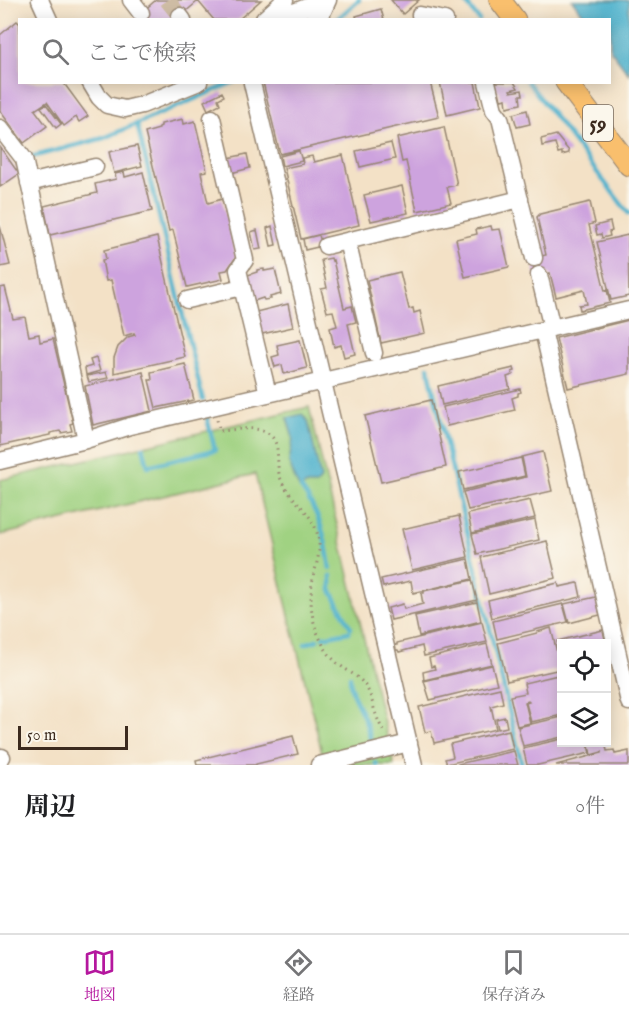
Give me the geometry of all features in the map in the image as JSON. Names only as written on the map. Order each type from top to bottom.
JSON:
[{"type":"main road","points":[[500,0],[514,18]]},
{"type":"main road","name":"59","points":[[568,84],[629,165]]},
{"type":"street","points":[[40,0],[48,18]]},
{"type":"street","points":[[266,18],[285,0]]},
{"type":"street","points":[[278,18],[327,0]]},
{"type":"street","points":[[316,18],[323,11],[327,0]]},
{"type":"street","points":[[420,15],[435,18]]},
{"type":"street","points":[[91,84],[99,98],[107,105],[116,108],[132,108],[194,84]]},
{"type":"street","points":[[160,98],[171,84]]},
{"type":"street","points":[[252,84],[414,765]]},
{"type":"street","points":[[488,84],[494,110],[500,118],[534,258]]},
{"type":"street","points":[[212,118],[245,260],[238,270],[268,394]]},
{"type":"street","points":[[0,128],[24,159],[86,440]]},
{"type":"street","points":[[29,183],[95,167]]},
{"type":"street","points":[[326,246],[520,199]]},
{"type":"street","points":[[347,241],[374,353]]},
{"type":"street","points":[[539,275],[547,329],[629,702]]},
{"type":"street","points":[[187,300],[243,287]]},
{"type":"street","points":[[0,461],[86,440],[130,426],[629,310]]},
{"type":"street","points":[[319,765],[409,743]]},
{"type":"path","points":[[214,407],[220,431],[257,429],[269,434],[274,440],[278,450],[280,476],[286,489],[307,512],[318,537],[318,556],[311,600],[315,627],[320,640],[335,661],[366,686],[384,733],[387,748]]},
{"type":"green space","points":[[309,407],[394,765],[325,765],[255,474],[0,535],[0,480]]},
{"type":"water","points":[[572,0],[629,0],[629,74],[611,50],[611,18],[586,18]]},
{"type":"water","points":[[302,414],[308,421],[321,479],[316,485],[305,485],[300,489],[289,462],[293,438],[287,418]]},
{"type":"building","points":[[156,0],[261,0],[240,18],[212,18],[198,1],[178,18],[135,18]]},
{"type":"building","points":[[391,0],[419,0],[403,14]]},
{"type":"building","points":[[381,9],[383,18],[356,18],[356,16]]},
{"type":"building","points":[[18,22],[18,84],[64,84],[88,116],[79,122],[76,117],[64,126],[47,102],[35,110],[47,126],[24,143],[0,111],[0,35]]},
{"type":"building","points":[[263,84],[431,84],[439,117],[280,154]]},
{"type":"building","points":[[440,84],[475,84],[480,107],[447,115]]},
{"type":"building","points":[[495,84],[515,84],[518,88],[510,90],[511,92],[522,90],[521,104],[507,107],[506,99],[501,100],[499,91]]},
{"type":"building","points":[[222,92],[224,96],[218,99],[220,104],[208,110],[204,101]]},
{"type":"building","points":[[46,104],[61,124],[56,128],[41,107]]},
{"type":"building","points":[[527,110],[530,124],[517,127],[513,114]]},
{"type":"building","points":[[183,119],[184,124],[195,121],[207,171],[201,172],[208,203],[222,199],[236,257],[227,270],[221,271],[223,279],[187,287],[173,230],[169,231],[145,133],[159,129],[161,124]]},
{"type":"building","points":[[444,127],[457,185],[447,187],[451,203],[417,211],[406,161],[402,162],[397,138]]},
{"type":"building","points":[[556,135],[569,153],[562,155],[562,152],[558,153],[555,143],[542,146],[541,139]]},
{"type":"building","points":[[391,143],[395,159],[360,167],[356,151]]},
{"type":"building","points":[[137,146],[142,166],[114,173],[109,152]]},
{"type":"building","points":[[0,147],[19,174],[0,187]]},
{"type":"building","points":[[299,151],[302,161],[282,166],[280,156]]},
{"type":"building","points":[[247,154],[250,168],[231,173],[228,158]]},
{"type":"building","points":[[343,155],[359,225],[301,239],[284,168],[303,164],[302,158],[312,156],[314,162]]},
{"type":"building","points":[[124,172],[125,177],[143,172],[152,211],[50,235],[44,206],[97,193],[95,184],[116,179],[115,174]]},
{"type":"building","points":[[402,186],[408,213],[371,221],[364,195]]},
{"type":"building","points":[[590,202],[595,223],[589,225],[610,303],[580,310],[579,305],[587,304],[584,290],[556,297],[550,273],[536,276],[532,258],[546,255],[537,217],[540,214]]},
{"type":"building","points":[[610,222],[612,231],[609,232],[610,236],[602,238],[601,234],[597,235],[595,226]]},
{"type":"building","points":[[0,226],[10,265],[0,267]]},
{"type":"building","points":[[272,226],[276,245],[271,246],[267,228]]},
{"type":"building","points":[[491,226],[492,230],[500,229],[509,267],[465,277],[456,239],[477,234],[476,229]]},
{"type":"building","points":[[257,230],[261,249],[255,250],[251,232]]},
{"type":"building","points":[[319,235],[322,246],[305,250],[303,239]]},
{"type":"building","points":[[628,235],[629,296],[611,300],[597,242]]},
{"type":"building","points":[[157,237],[185,357],[114,373],[114,358],[118,347],[128,337],[135,335],[134,333],[124,336],[111,280],[106,281],[102,260],[106,259],[104,250]]},
{"type":"building","points":[[331,258],[344,308],[352,306],[356,322],[348,324],[355,354],[344,357],[341,345],[334,347],[330,328],[337,326],[333,311],[327,312],[321,289],[327,288],[321,260]]},
{"type":"building","points":[[264,269],[264,271],[275,269],[281,294],[270,297],[271,299],[264,300],[263,298],[254,301],[248,275]]},
{"type":"building","points":[[400,272],[409,309],[413,308],[414,313],[420,311],[425,333],[381,343],[367,280]]},
{"type":"building","points":[[5,287],[13,319],[25,317],[29,336],[39,334],[40,342],[53,339],[73,423],[70,424],[72,431],[50,433],[50,435],[0,446],[0,288]]},
{"type":"building","points":[[288,304],[293,327],[262,334],[256,312]]},
{"type":"building","points":[[629,320],[629,374],[568,388],[556,338]]},
{"type":"building","points":[[300,340],[307,368],[284,374],[282,365],[275,367],[272,357],[279,355],[277,345]]},
{"type":"building","points":[[96,358],[100,371],[86,375],[85,368],[92,366],[90,360]]},
{"type":"building","points":[[185,364],[194,400],[156,408],[149,380],[152,380],[151,372]]},
{"type":"building","points":[[514,368],[513,375],[507,377],[510,389],[442,405],[438,386]]},
{"type":"building","points":[[106,372],[108,378],[89,382],[87,376]]},
{"type":"building","points":[[143,372],[152,411],[93,425],[85,386]]},
{"type":"building","points":[[520,389],[518,396],[512,398],[515,410],[447,426],[443,407]]},
{"type":"building","points":[[431,400],[446,467],[381,482],[365,416]]},
{"type":"building","points":[[543,452],[552,491],[468,510],[463,492],[526,477],[522,457]]},
{"type":"building","points":[[521,458],[525,476],[463,490],[459,472]]},
{"type":"building","points":[[530,500],[535,518],[472,533],[468,514]]},
{"type":"building","points":[[459,516],[468,557],[412,570],[402,529]]},
{"type":"building","points":[[535,520],[539,540],[477,554],[472,534]]},
{"type":"building","points":[[547,541],[556,578],[489,594],[481,557]]},
{"type":"building","points":[[468,559],[472,579],[413,593],[411,581],[383,587],[381,579]]},
{"type":"building","points":[[472,580],[477,600],[391,620],[388,608],[403,604],[404,609],[423,604],[421,593],[424,591]]},
{"type":"building","points":[[558,583],[559,587],[578,583],[581,597],[492,618],[488,600]]},
{"type":"building","points":[[596,597],[600,615],[569,623],[564,604]]},
{"type":"building","points":[[477,602],[481,621],[419,636],[415,616]]},
{"type":"building","points":[[563,604],[568,622],[497,639],[493,621]]},
{"type":"building","points":[[482,622],[487,642],[424,656],[422,646],[399,652],[396,650],[397,643]]},
{"type":"building","points":[[551,628],[557,653],[557,670],[507,681],[498,643]]},
{"type":"building","points":[[603,630],[605,639],[565,639]]},
{"type":"building","points":[[487,644],[492,664],[424,680],[423,672],[435,669],[434,666],[431,667],[429,658]]},
{"type":"building","points":[[492,665],[497,684],[430,700],[424,681]]},
{"type":"building","points":[[557,675],[557,716],[531,722],[526,703],[528,701],[525,702],[530,723],[517,726],[510,696],[526,693],[524,683]]},
{"type":"building","points":[[500,688],[503,703],[491,706],[496,729],[434,743],[431,731],[425,732],[419,707]]},
{"type":"building","points":[[505,717],[507,727],[498,729],[496,719]]},
{"type":"building","points":[[557,718],[557,738],[523,746],[518,727]]},
{"type":"building","points":[[509,730],[513,749],[447,764],[445,759],[453,757],[450,744]]},
{"type":"building","points":[[293,736],[298,754],[256,765],[197,765],[196,760]]},
{"type":"building","points":[[557,740],[557,747],[588,747],[590,753],[538,765],[527,765],[523,748]]},
{"type":"building","points":[[589,747],[606,747],[607,751],[614,750],[615,754],[629,751],[629,765],[556,765],[602,752],[591,755]]},
{"type":"building","points":[[514,751],[518,765],[458,765],[458,764]]},
{"type":"waterway","points":[[338,18],[359,0]]},
{"type":"waterway","points":[[464,0],[478,18]]},
{"type":"waterway","points":[[31,157],[104,138],[229,84]]},
{"type":"waterway","points":[[530,84],[629,214]]},
{"type":"waterway","points":[[137,124],[203,400]]},
{"type":"waterway","points":[[428,367],[522,765]]},
{"type":"waterway","points":[[143,447],[148,466],[215,450],[207,418]]},
{"type":"waterway","points":[[301,488],[313,507],[321,527],[330,569]]},
{"type":"waterway","points":[[331,576],[331,590],[351,628]]},
{"type":"waterway","points":[[323,637],[349,632]]},
{"type":"waterway","points":[[305,644],[317,640]]},
{"type":"waterway","points":[[350,677],[353,694],[371,741]]},
{"type":"tunnel","points":[[167,0],[180,16]]}]
